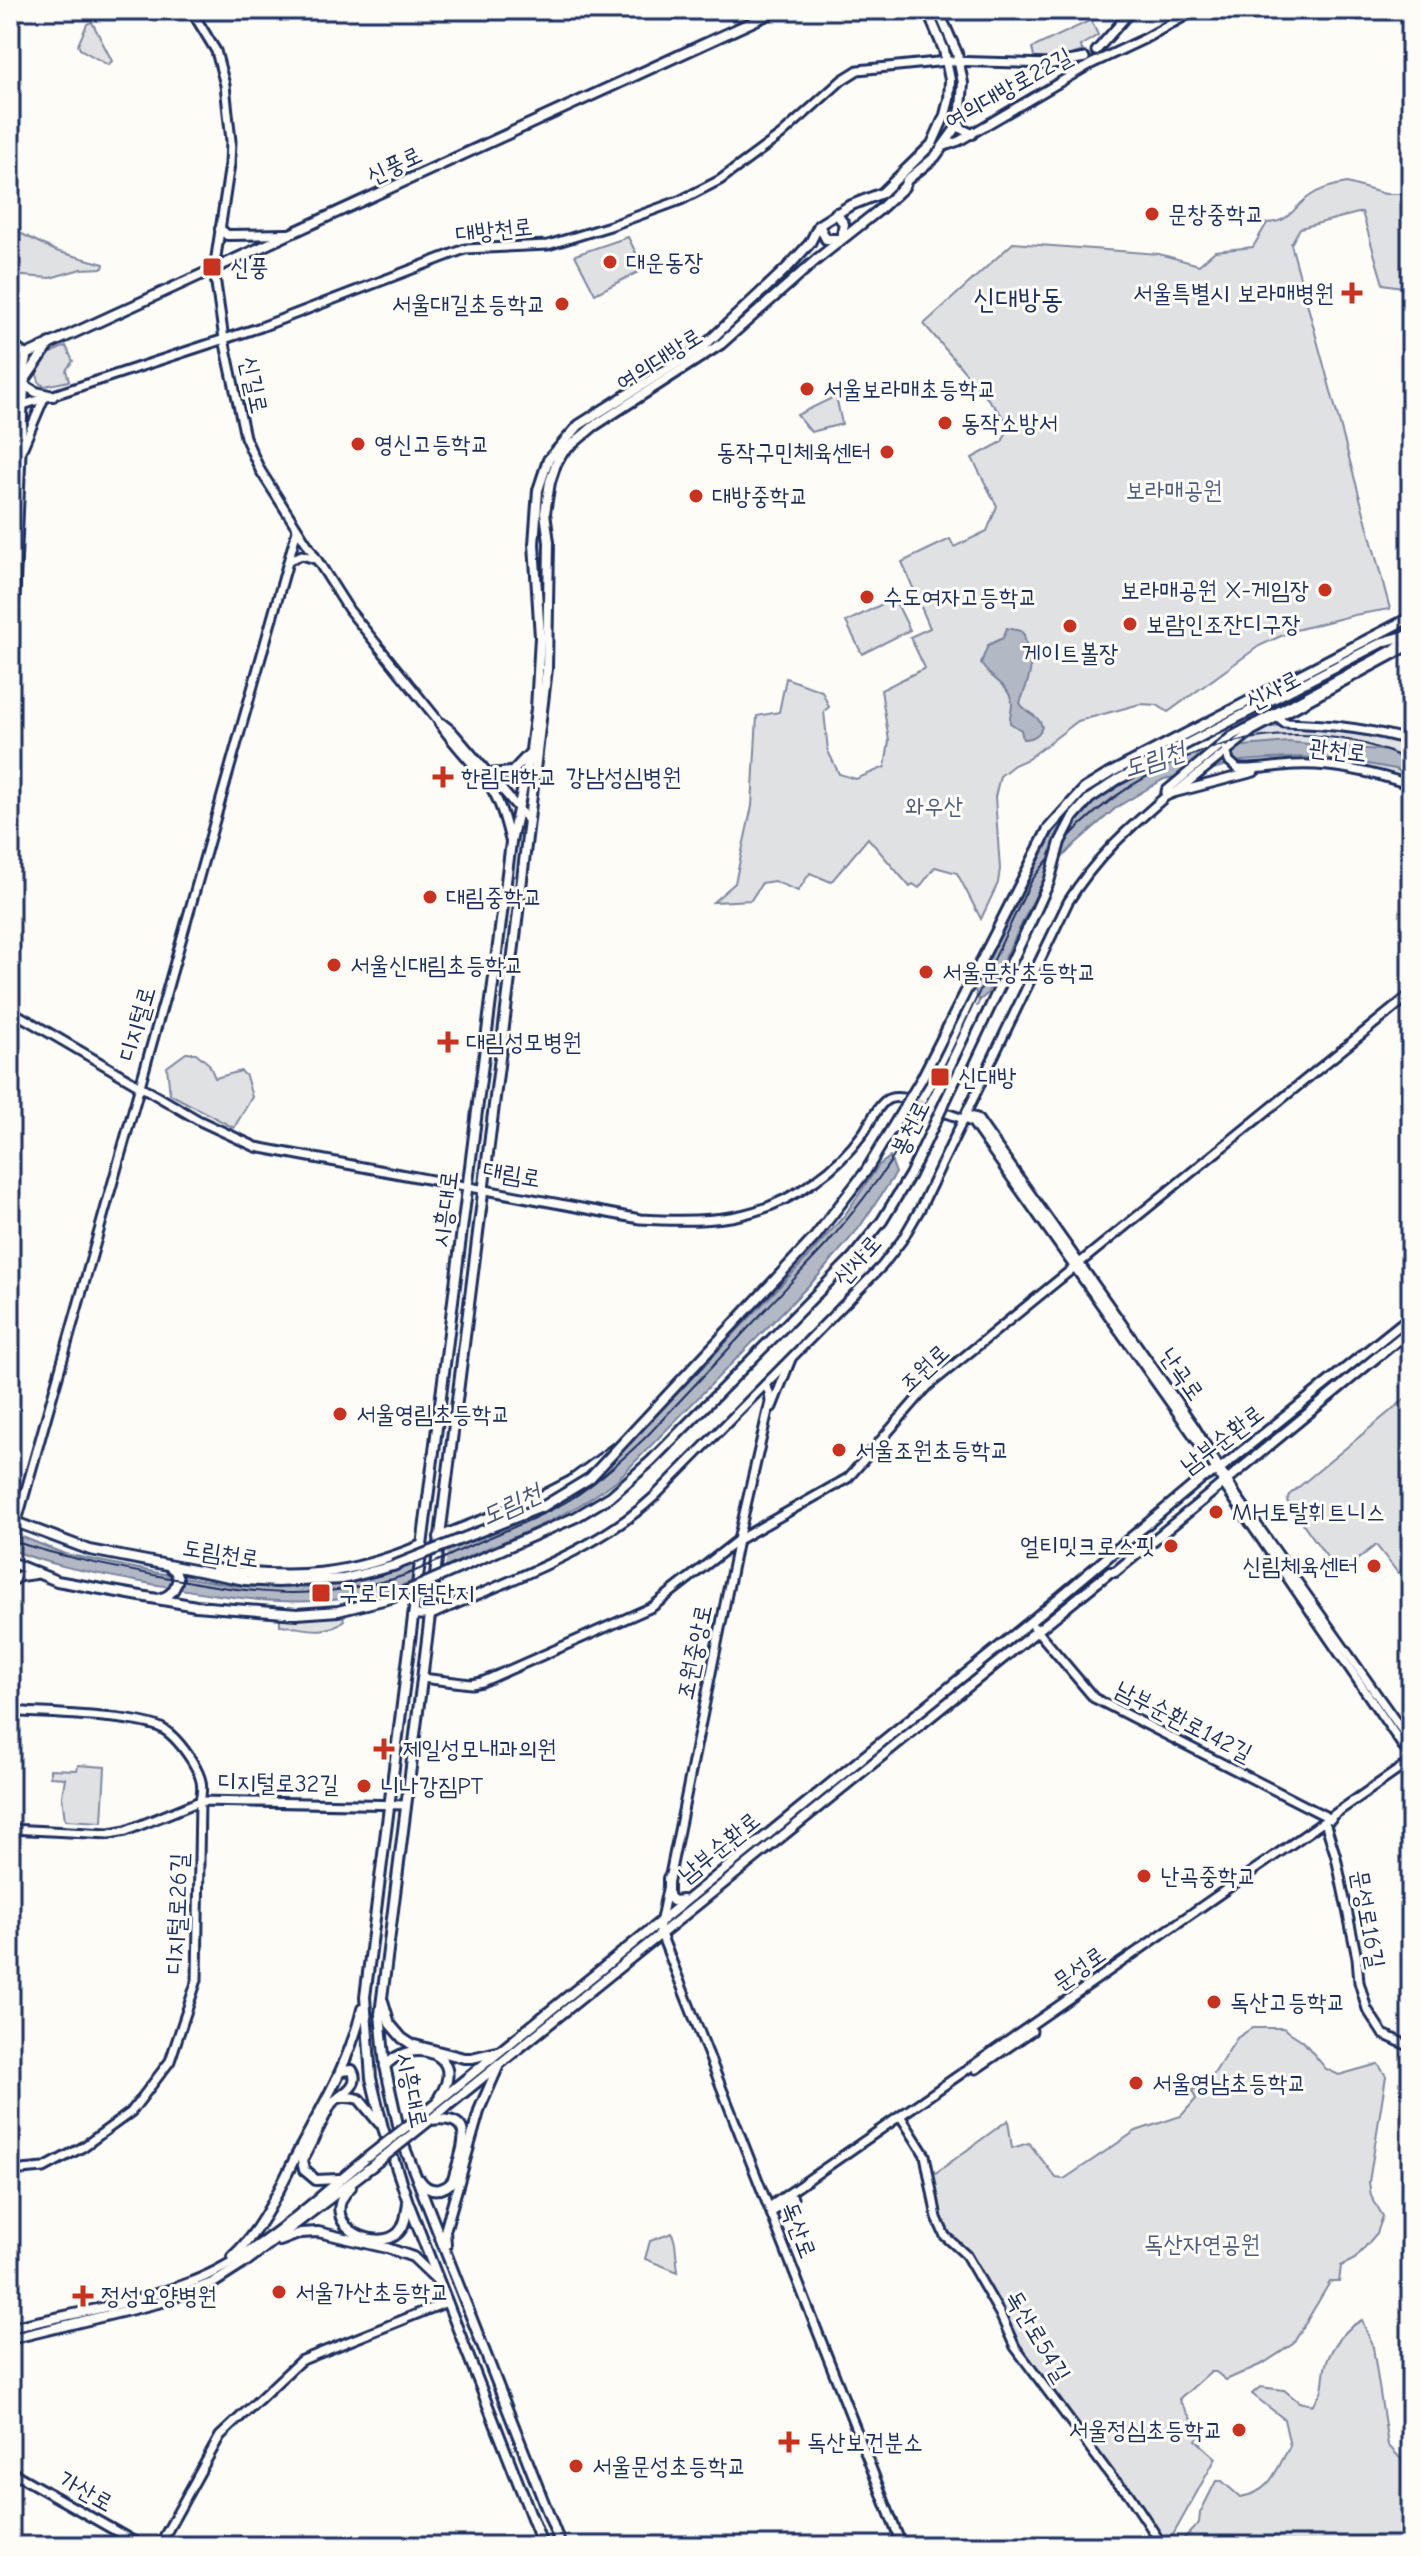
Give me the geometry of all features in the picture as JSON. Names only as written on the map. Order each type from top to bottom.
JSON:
[{"type":"main road","name":"신길로","points":[[191,10],[216,51],[225,85],[231,151],[214,270],[224,339],[245,437],[260,470],[360,626],[488,784],[502,812],[511,842]]},
{"type":"main road","name":"신풍로","points":[[26,355],[778,10]]},
{"type":"main road","name":"여의대방로","points":[[518,808],[531,750],[540,637],[534,544],[538,490],[548,460],[579,425],[712,339],[789,266],[810,243],[819,225],[836,213],[882,193],[932,144],[949,99],[947,61],[927,10]]},
{"type":"main road","name":"여의대방로","points":[[528,820],[547,669],[549,542],[545,513],[556,464],[562,453],[594,426],[721,344],[887,202],[945,146],[961,109],[963,83],[954,46],[938,10]]},
{"type":"main road","points":[[1096,51],[1132,10]]},
{"type":"main road","name":"여의대방로22길","points":[[945,146],[972,134],[1088,61],[1099,60],[1144,39],[1196,10]]},
{"type":"main road","points":[[1088,61],[1089,50],[1096,51]]},
{"type":"main road","points":[[1096,51],[1099,60]]},
{"type":"main road","name":"대방천로","points":[[10,408],[261,327],[465,249],[548,245],[641,216],[720,180],[781,135],[842,80],[858,70],[947,61],[1052,64],[1088,61]]},
{"type":"main road","points":[[957,121],[962,129],[972,134]]},
{"type":"main road","points":[[819,225],[826,239],[841,239],[844,224],[836,213]]},
{"type":"main road","points":[[220,229],[227,235],[293,234]]},
{"type":"main road","points":[[10,343],[26,355],[16,585],[10,632]]},
{"type":"main road","points":[[24,384],[50,343]]},
{"type":"main road","points":[[21,452],[48,397],[24,384]]},
{"type":"main road","points":[[10,414],[22,426]]},
{"type":"main road","name":"디지털로","points":[[10,1546],[297,530]]},
{"type":"main road","points":[[288,561],[302,555],[316,560]]},
{"type":"main road","name":"봉천로","points":[[154,1599],[196,1606],[297,1614],[338,1611],[391,1598],[576,1517],[611,1496],[651,1461],[853,1257],[882,1221],[910,1175],[1032,919],[1049,882],[1066,829],[1089,799],[1114,777],[1411,617]]},
{"type":"main road","name":"봉천로","points":[[424,1549],[561,1498],[590,1478],[815,1237],[866,1171],[922,1078],[1048,829],[1084,789],[1114,777],[1383,642],[1411,634]]},
{"type":"main road","name":"신사로","points":[[431,1615],[607,1534],[645,1506],[882,1266],[902,1240],[966,1117],[1078,886],[1106,850],[1220,744],[1394,649],[1411,634]]},
{"type":"main road","name":"신사로","points":[[1166,794],[1178,789],[1263,721],[1277,717],[1411,645]]},
{"type":"main road","name":"관천로","points":[[1277,717],[1284,723],[1372,730],[1411,741]]},
{"type":"main road","name":"신길로","points":[[437,719],[452,731],[528,820]]},
{"type":"main road","points":[[488,774],[512,772],[531,750]]},
{"type":"main road","name":"관천로","points":[[1226,750],[1231,765],[1238,769],[1297,765],[1326,767],[1384,776],[1411,785]]},
{"type":"main road","name":"관천로","points":[[1178,789],[1236,778],[1259,769]]},
{"type":"main road","name":"시흥대로","points":[[518,808],[511,842],[365,1997],[371,2078],[383,2128],[408,2202],[543,2546]]},
{"type":"main road","name":"시흥대로","points":[[528,820],[431,1615],[381,1994],[381,2031],[394,2111],[409,2162],[561,2546]]},
{"type":"main road","name":"조원로","points":[[422,1678],[471,1684],[492,1679],[652,1607],[738,1540],[848,1478],[928,1386],[1411,994]]},
{"type":"main road","name":"대림로","points":[[10,1010],[140,1088],[220,1132],[256,1147],[640,1219],[694,1222],[741,1216],[777,1203],[817,1180],[856,1143],[884,1102],[903,1098]]},
{"type":"main road","points":[[946,1113],[966,1117]]},
{"type":"main road","name":"난곡로","points":[[966,1117],[977,1118],[1078,1267],[1203,1439],[1224,1481],[1411,1761]]},
{"type":"main road","name":"남부순환로","points":[[427,2116],[499,2065],[660,1929],[686,1899],[1030,1622],[1189,1489],[1219,1469],[1411,1316]]},
{"type":"main road","name":"남부순환로","points":[[10,2339],[178,2298],[227,2275],[265,2248],[427,2116],[502,2050],[1212,1494],[1411,1329]]},
{"type":"main road","points":[[767,1416],[784,1382],[791,1357]]},
{"type":"main road","name":"조원중앙로","points":[[660,1929],[738,1540],[767,1416],[770,1397],[765,1385]]},
{"type":"main road","points":[[438,1541],[571,1481],[630,1437]]},
{"type":"main road","name":"난곡로","points":[[1224,1481],[1411,1743]]},
{"type":"main road","name":"도림천로","points":[[14,1524],[90,1550],[245,1580],[277,1582],[343,1579],[371,1573],[424,1549]]},
{"type":"main road","points":[[126,1557],[248,1573],[313,1575],[388,1560],[424,1549]]},
{"type":"main road","points":[[10,1562],[36,1574],[78,1586],[154,1599],[167,1597],[175,1589],[178,1578],[167,1565]]},
{"type":"main road","points":[[10,1582],[20,1576],[36,1574]]},
{"type":"main road","points":[[413,1615],[431,1615]]},
{"type":"main road","name":"남부순환로142길","points":[[1030,1622],[1094,1698],[1330,1821]]},
{"type":"main road","name":"디지털로26길","points":[[10,1711],[138,1722],[161,1728],[178,1741],[200,1776],[203,1788],[200,1801],[197,1980],[170,2061],[131,2112],[83,2147],[44,2168],[10,2171]]},
{"type":"main road","name":"문성로","points":[[770,2210],[1330,1821],[1411,1761]]},
{"type":"main road","name":"디지털로32길","points":[[10,1829],[116,1833],[200,1801],[406,1805]]},
{"type":"main road","name":"문성로","points":[[770,2210],[1330,1821]]},
{"type":"main road","name":"문성로16길","points":[[1330,1821],[1359,1982],[1367,2009],[1383,2034],[1411,2047]]},
{"type":"main road","points":[[668,1878],[668,1896],[677,1902],[686,1899]]},
{"type":"main road","name":"독산로","points":[[660,1929],[902,2546]]},
{"type":"main road","points":[[381,1994],[390,2024],[411,2044],[472,2058],[502,2050]]},
{"type":"main road","points":[[213,2273],[242,2249],[254,2234],[340,2072],[356,2036],[365,1997]]},
{"type":"main road","points":[[385,2066],[399,2054],[417,2049],[440,2057],[449,2069],[448,2085],[427,2116],[449,2119],[460,2124],[463,2130],[465,2137],[453,2180],[444,2188],[430,2189],[423,2186],[409,2162]]},
{"type":"main road","points":[[446,2254],[445,2231],[480,2108],[499,2065]]},
{"type":"main road","points":[[340,2072],[352,2070],[355,2080],[347,2092],[335,2099],[302,2161],[304,2170],[316,2180],[344,2177]]},
{"type":"main road","points":[[335,2099],[359,2099],[383,2128]]},
{"type":"main road","name":"독산로54길","points":[[903,2120],[926,2159],[942,2229],[966,2255],[1000,2314],[1012,2342],[1113,2479],[1128,2493],[1163,2546]]},
{"type":"main road","points":[[370,2162],[340,2202],[340,2217],[346,2228],[364,2236],[390,2238],[402,2228],[408,2202]]},
{"type":"main road","name":"남부순환로","points":[[10,2328],[159,2293],[213,2273],[251,2251],[344,2177],[370,2162]]},
{"type":"main road","points":[[265,2248],[301,2233],[318,2232],[413,2257],[440,2283]]},
{"type":"main road","points":[[159,2546],[220,2436],[300,2361],[447,2302]]},
{"type":"main road","name":"가산로","points":[[10,2471],[142,2546]]},
{"type":"green space","points":[[1091,20],[1098,35],[1080,46],[1083,51],[1057,60],[1035,61],[1032,48]]},
{"type":"green space","points":[[92,22],[112,61],[108,65],[78,45],[87,24]]},
{"type":"green space","name":"보라매공원","points":[[1347,183],[1385,194],[1403,194],[1411,249],[1411,293],[1402,287],[1383,284],[1362,212],[1300,228],[1291,244],[1390,609],[1292,631],[1259,646],[1168,712],[1157,705],[1140,704],[1078,721],[1028,759],[1014,765],[1000,776],[995,797],[1000,869],[998,883],[981,919],[957,873],[935,867],[919,888],[913,884],[910,887],[868,838],[831,882],[810,873],[798,891],[774,881],[762,883],[751,900],[713,902],[735,883],[752,806],[757,716],[779,712],[786,678],[822,691],[829,707],[824,711],[828,751],[839,774],[856,779],[885,767],[889,741],[881,690],[925,668],[910,637],[930,628],[902,562],[950,539],[954,547],[987,531],[997,506],[972,458],[1002,442],[1010,425],[924,324],[1013,243],[1159,254],[1199,265],[1215,251],[1253,247],[1267,223],[1286,217],[1319,191]]},
{"type":"green space","points":[[10,228],[56,251],[104,264],[103,268],[81,269],[50,278],[10,275]]},
{"type":"green space","name":"대운동장","points":[[628,237],[644,269],[595,294],[575,255]]},
{"type":"green space","points":[[66,346],[73,361],[66,370],[69,381],[45,386],[40,384],[36,372],[42,362]]},
{"type":"green space","points":[[836,396],[842,424],[811,432],[797,415]]},
{"type":"green space","points":[[894,598],[910,630],[862,654],[846,622]]},
{"type":"green space","points":[[1327,726],[1371,734],[1411,746],[1411,783],[1298,763],[1242,774],[1240,733],[1252,727]]},
{"type":"green space","points":[[186,1053],[196,1053],[209,1064],[215,1078],[241,1071],[246,1076],[252,1097],[234,1128],[170,1094],[167,1067]]},
{"type":"green space","points":[[1411,1394],[1411,1567],[1398,1573],[1376,1545],[1339,1574],[1287,1501],[1289,1495]]},
{"type":"green space","points":[[342,1614],[344,1620],[321,1630],[280,1625],[280,1617]]},
{"type":"green space","points":[[78,1765],[105,1767],[102,1822],[65,1820],[62,1796],[65,1778],[50,1777],[50,1769],[77,1770]]},
{"type":"green space","name":"독산자연공원","points":[[1252,2028],[1283,2028],[1303,2041],[1326,2069],[1339,2075],[1378,2064],[1386,2076],[1369,2182],[1371,2196],[1383,2216],[1377,2233],[1355,2259],[1341,2266],[1339,2282],[1330,2282],[1293,2344],[1264,2363],[1226,2380],[1216,2372],[1210,2372],[1179,2400],[1200,2435],[1196,2440],[1216,2458],[1168,2544],[1132,2494],[1072,2422],[1017,2343],[966,2252],[941,2222],[933,2175],[1008,2120],[1012,2148],[1029,2143],[1056,2178],[1064,2179],[1136,2131],[1181,2116],[1196,2099],[1192,2090],[1206,2086],[1237,2038]]},
{"type":"green space","points":[[672,2233],[678,2272],[645,2259],[650,2241]]},
{"type":"green space","points":[[1362,2320],[1373,2347],[1388,2445],[1411,2470],[1411,2546],[1176,2546],[1199,2523],[1200,2513],[1216,2481],[1222,2481],[1240,2497],[1259,2491],[1271,2479],[1290,2446],[1284,2419],[1252,2394],[1260,2387],[1284,2390],[1299,2402],[1312,2405],[1322,2390],[1326,2364],[1332,2350],[1345,2333]]},
{"type":"shaded area","points":[[1007,628],[1021,631],[1029,657],[1029,676],[1020,703],[1038,719],[1042,727],[1037,735],[1029,738],[1023,739],[1021,730],[1010,723],[1010,697],[981,663],[988,645],[1003,638]]},
{"type":"shaded area","name":"도림천","points":[[1288,742],[1389,751],[1411,767],[1411,776],[1395,769],[1357,762],[1301,757],[1241,761],[1164,779],[1117,807],[1057,863],[1039,889],[987,994],[979,1001],[974,988],[1053,833],[1075,805],[1144,767],[1165,760],[1244,746]]},
{"type":"shaded area","name":"도림천","points":[[890,1157],[896,1173],[859,1228],[819,1275],[617,1480],[571,1510],[522,1534],[387,1590],[327,1601],[297,1602],[236,1597],[146,1583],[60,1565],[10,1549],[10,1532],[65,1554],[159,1573],[238,1586],[311,1588],[385,1574],[545,1509],[606,1468],[804,1261],[844,1216],[879,1165]]},
{"type":"pier","points":[[801,1259],[608,1470],[579,1493],[532,1519],[530,1515],[447,1549],[445,1568],[588,1504],[624,1478],[589,1506],[390,1593],[348,1602],[292,1606],[345,1602],[377,1595],[413,1582],[416,1562],[384,1574],[339,1584],[281,1588],[244,1586],[244,1582],[369,1575],[544,1505],[603,1466]]},
{"type":"waterway","name":"도림천","points":[[977,1006],[980,999]]},
{"type":"tunnel","points":[[906,1099],[944,1112]]},
{"type":"railway","points":[[10,1540],[86,1561],[195,1583],[251,1591],[305,1593],[332,1591],[404,1576],[560,1505],[601,1478],[646,1437],[827,1244],[865,1197],[900,1148],[935,1085],[1032,880],[1062,844],[1095,812],[1132,785],[1172,763],[1215,747],[1259,738],[1305,735],[1353,741],[1411,760]]},
{"type":"place","name":"문창중학교","points":[[1152,214]]},
{"type":"place","name":"대운동장","points":[[610,262]]},
{"type":"place","name":"신풍","points":[[212,267]]},
{"type":"place","name":"서울특별시 보라매병원","points":[[1352,293]]},
{"type":"place","name":"서울대길초등학교","points":[[562,304]]},
{"type":"place","name":"서울보라매초등학교","points":[[807,389]]},
{"type":"place","name":"동작소방서","points":[[945,423]]},
{"type":"place","name":"영신고등학교","points":[[358,444]]},
{"type":"place","name":"동작구민체육센터","points":[[887,452]]},
{"type":"place","name":"대방중학교","points":[[696,496]]},
{"type":"place","name":"보라매공원 X-게임장","points":[[1325,590]]},
{"type":"place","name":"수도여자고등학교","points":[[867,597]]},
{"type":"place","name":"보람인조잔디구장","points":[[1130,624]]},
{"type":"place","name":"게이트볼장","points":[[1070,626]]},
{"type":"place","name":"한림대학교 강남성심병원","points":[[443,777]]},
{"type":"place","name":"대림중학교","points":[[430,897]]},
{"type":"place","name":"서울신대림초등학교","points":[[334,965]]},
{"type":"place","name":"서울문창초등학교","points":[[926,972]]},
{"type":"place","name":"대림성모병원","points":[[448,1042]]},
{"type":"place","name":"신대방","points":[[940,1077]]},
{"type":"place","name":"서울영림초등학교","points":[[340,1414]]},
{"type":"place","name":"서울조원초등학교","points":[[839,1450]]},
{"type":"place","name":"MH토탈휘트니스","points":[[1216,1512]]},
{"type":"place","name":"얼티밋크로스핏","points":[[1171,1546]]},
{"type":"place","name":"신림체육센터","points":[[1374,1566]]},
{"type":"place","name":"구로디지털단지","points":[[321,1593]]},
{"type":"place","name":"제일성모내과의원","points":[[384,1749]]},
{"type":"place","name":"니나강짐PT","points":[[364,1786]]},
{"type":"place","name":"난곡중학교","points":[[1144,1876]]},
{"type":"place","name":"독산고등학교","points":[[1214,2002]]},
{"type":"place","name":"서울영남초등학교","points":[[1136,2083]]},
{"type":"place","name":"서울가산초등학교","points":[[279,2292]]},
{"type":"place","name":"정성요양병원","points":[[83,2296]]},
{"type":"place","name":"서울정심초등학교","points":[[1239,2430]]},
{"type":"place","name":"독산보건분소","points":[[789,2442]]},
{"type":"place","name":"서울문성초등학교","points":[[576,2466]]},
{"type":"district","name":"신대방동","points":[[1018,299]]},
{"type":"park label","name":"와우산","points":[[934,806]]}]
